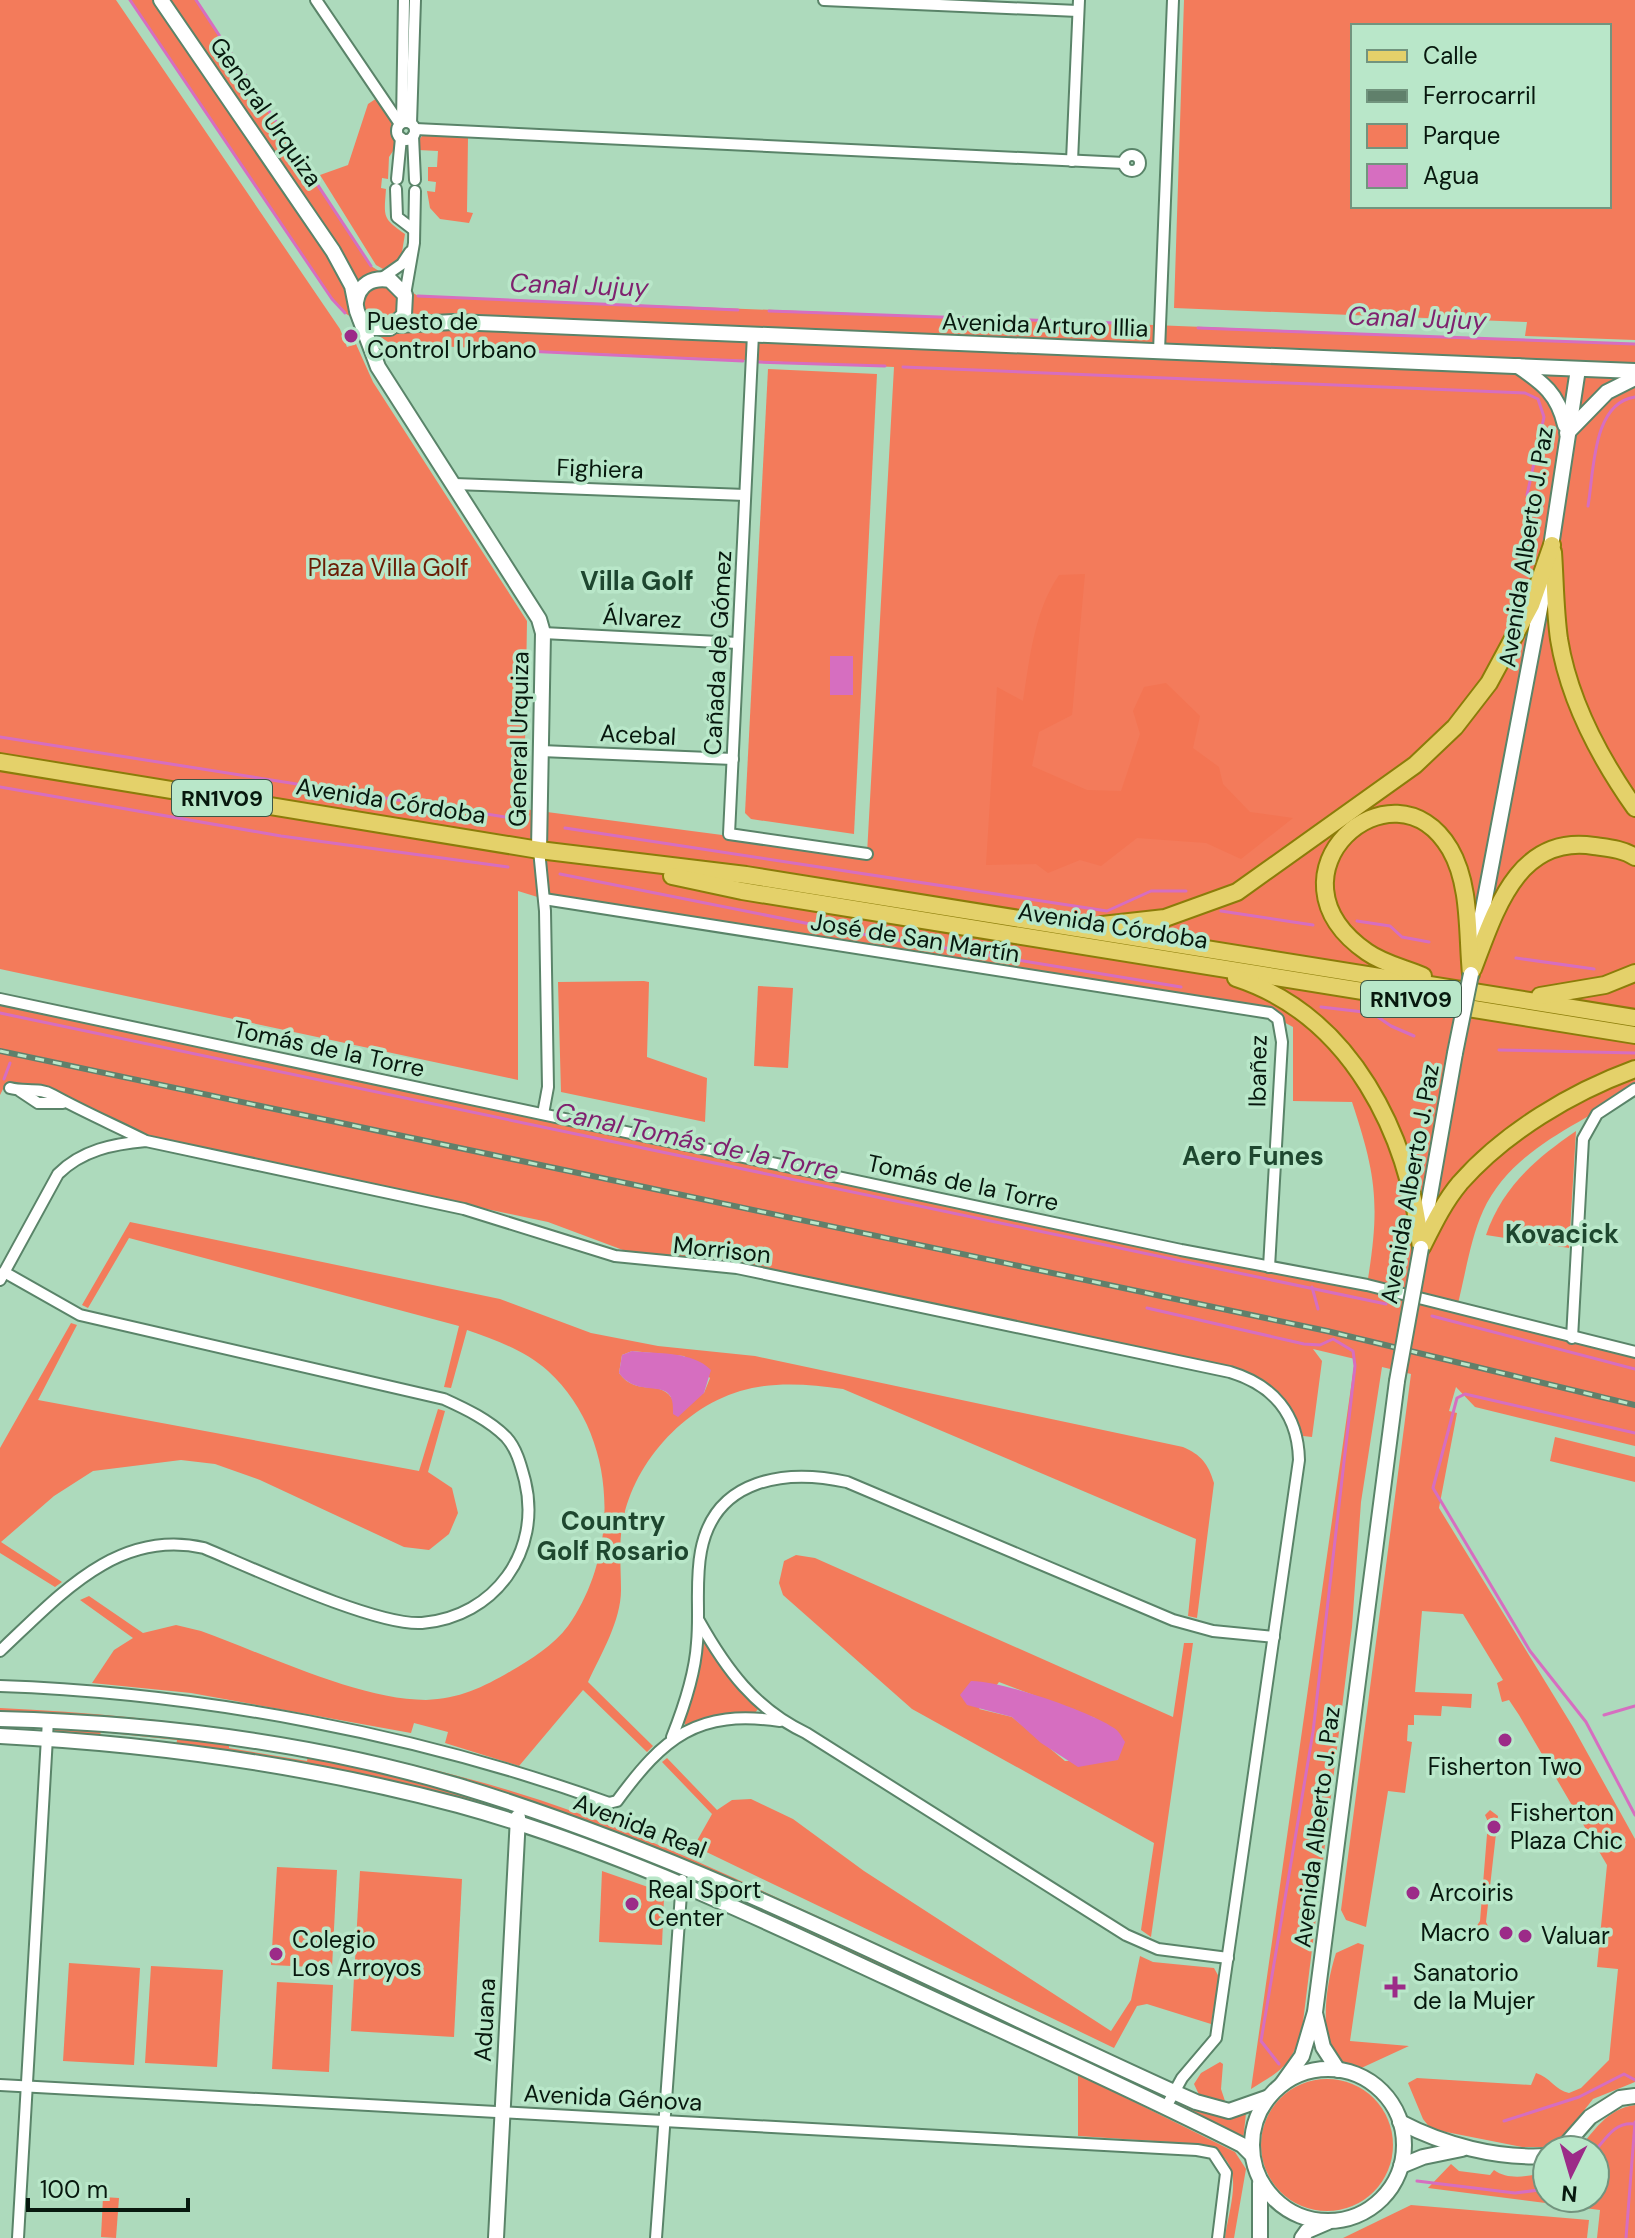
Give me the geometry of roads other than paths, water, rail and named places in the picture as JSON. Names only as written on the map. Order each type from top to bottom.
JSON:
[{"type":"main road","name":"General Urquiza","points":[[161,0],[333,251],[352,286],[356,302]]},
{"type":"main road","name":"General Urquiza","points":[[333,251],[352,268],[378,279]]},
{"type":"main road","points":[[377,364],[380,340],[404,315],[406,298],[397,283],[378,279],[361,288],[356,302],[360,317],[373,328],[393,326]]},
{"type":"main road","name":"Avenida Arturo Illia","points":[[406,298],[424,315],[453,322]]},
{"type":"main road","name":"General Urquiza","points":[[360,317],[377,364],[539,619],[543,633],[539,850]]},
{"type":"main road","name":"Avenida Arturo Illia","points":[[393,326],[453,322],[1635,371]]},
{"type":"main road","points":[[1518,366],[1549,387],[1556,397],[1567,433],[1607,392],[1635,378]]},
{"type":"main road","name":"Avenida Alberto J. Paz","points":[[1282,2084],[1302,2056],[1315,2012],[1397,1381],[1455,1053],[1552,545],[1578,369]]},
{"type":"main road","points":[[1552,545],[1559,642],[1575,699],[1602,758],[1635,808]]},
{"type":"main road","points":[[1070,927],[1165,918],[1237,892],[1415,765],[1455,727],[1489,683],[1531,605],[1552,545]]},
{"type":"main road","name":"Avenida Córdoba","points":[[0,762],[585,857],[746,875],[1635,1018]]},
{"type":"main road","points":[[1455,989],[1389,964],[1345,934],[1333,916],[1325,884],[1330,855],[1345,833],[1382,815],[1411,819],[1438,834],[1456,861],[1463,883],[1471,974]]},
{"type":"main road","points":[[1471,974],[1502,899],[1529,860],[1546,849],[1565,844],[1610,848],[1635,857]]},
{"type":"main road","name":"Avenida Córdoba","points":[[585,857],[742,891],[1635,1035]]},
{"type":"main road","points":[[1187,962],[1258,986],[1296,1010],[1357,1065],[1396,1138],[1412,1186],[1421,1248]]},
{"type":"main road","points":[[1511,997],[1582,991],[1635,973]]},
{"type":"main road","points":[[1421,1248],[1460,1183],[1495,1149],[1578,1094],[1635,1069]]},
{"type":"main road","name":"Avenida Real","points":[[0,1719],[154,1728],[289,1747],[456,1785],[684,1866],[1212,2108],[1229,2111],[1269,2097]]},
{"type":"main road","name":"Avenida Real","points":[[0,1736],[165,1748],[288,1766],[398,1790],[518,1823],[681,1884],[1166,2107],[1242,2145],[1252,2155]]},
{"type":"main road","name":"Aduana","points":[[496,2238],[518,1805]]},
{"type":"main road","name":"Avenida Alberto J. Paz","points":[[1315,2012],[1323,2047],[1338,2070]]},
{"type":"main road","points":[[1260,2238],[1259,2178],[1252,2155],[1256,2119],[1269,2097],[1282,2084],[1299,2074],[1338,2070],[1376,2086],[1395,2108],[1404,2144],[1401,2166],[1382,2198],[1362,2212],[1330,2220],[1307,2231],[1302,2238]]},
{"type":"main road","points":[[1575,2134],[1590,2117],[1620,2098],[1635,2096]]},
{"type":"main road","points":[[1400,2122],[1434,2138],[1471,2148],[1531,2154]]},
{"type":"main road","points":[[1401,2166],[1447,2151],[1471,2148]]},
{"type":"main road","points":[[1259,2178],[1269,2193],[1296,2214],[1330,2220]]},
{"type":"street","points":[[316,0],[408,127]]},
{"type":"street","points":[[404,0],[408,127],[415,186],[414,243],[406,298]]},
{"type":"street","points":[[408,127],[415,0]]},
{"type":"street","points":[[824,0],[1079,5],[1072,161]]},
{"type":"street","points":[[1159,351],[1173,0]]},
{"type":"street","points":[[414,230],[397,217],[396,184],[401,138],[397,131],[408,127],[1124,163]]},
{"type":"street","points":[[398,165],[413,166]]},
{"type":"street","points":[[378,279],[402,264],[414,243]]},
{"type":"street","name":"Cañada de Gómez","points":[[753,334],[729,834],[867,854]]},
{"type":"street","name":"Fighiera","points":[[454,484],[745,495]]},
{"type":"street","name":"Álvarez","points":[[543,633],[738,643]]},
{"type":"street","name":"Acebal","points":[[541,751],[733,759]]},
{"type":"street","name":"General Urquiza","points":[[539,850],[544,899],[548,1087],[543,1114]]},
{"type":"street","name":"José de San Martín","points":[[544,899],[1257,1010],[1278,1019]]},
{"type":"street","name":"Tomás de la Torre","points":[[0,999],[1269,1267],[1367,1285],[1635,1352]]},
{"type":"street","name":"Ibañez","points":[[1269,1267],[1282,1042],[1278,1019]]},
{"type":"street","name":"Morrison","points":[[15,1090],[38,1103],[63,1103],[104,1119],[146,1141],[464,1209],[615,1256],[737,1268],[1230,1372],[1260,1383],[1286,1409],[1296,1429],[1299,1460],[1274,1637]]},
{"type":"street","points":[[1572,1338],[1583,1139],[1597,1114],[1631,1091]]},
{"type":"street","points":[[104,1119],[110,1144]]},
{"type":"street","name":"Morrison","points":[[2,1276],[58,1174],[70,1163],[110,1144],[146,1141]]},
{"type":"street","points":[[0,1651],[82,1578],[110,1559],[134,1549],[178,1542],[204,1548],[366,1611],[406,1622],[442,1620],[480,1604],[504,1580],[528,1537],[530,1502],[520,1461],[507,1439],[476,1414],[444,1399],[80,1315],[2,1276]]},
{"type":"street","points":[[0,1686],[70,1689],[263,1714],[441,1753],[609,1803],[617,1801],[672,1737],[695,1668],[701,1550],[705,1532],[723,1507],[741,1490],[766,1480],[813,1475],[847,1482],[1173,1620],[1213,1631],[1274,1637],[1216,2038],[1172,2092],[1166,2107]]},
{"type":"street","points":[[698,1619],[736,1678],[780,1721],[806,1733],[1126,1935],[1158,1949],[1228,1958]]},
{"type":"street","points":[[672,1737],[705,1723],[729,1718],[780,1721]]},
{"type":"street","points":[[18,2238],[48,1720]]},
{"type":"street","points":[[656,2238],[684,1866]]},
{"type":"street","name":"Avenida Génova","points":[[0,2085],[1197,2150],[1213,2153],[1226,2173],[1218,2238]]},
{"type":"water","points":[[830,656],[853,656],[853,695],[830,695]]},
{"type":"water","points":[[632,1351],[695,1359],[711,1370],[704,1393],[678,1417],[673,1414],[669,1394],[663,1390],[637,1386],[619,1373],[622,1355]]},
{"type":"water","points":[[971,1681],[1022,1691],[1102,1721],[1116,1729],[1125,1742],[1118,1760],[1078,1767],[1041,1743],[1012,1717],[967,1705],[960,1695]]},
{"type":"waterway","points":[[130,0],[332,299],[345,313]]},
{"type":"waterway","name":"Canal Jujuy","points":[[196,0],[371,266]]},
{"type":"waterway","name":"Canal Jujuy","points":[[418,296],[738,310]]},
{"type":"waterway","name":"Canal Jujuy","points":[[769,311],[1114,323]]},
{"type":"waterway","name":"Canal Jujuy","points":[[1198,328],[1635,344]]},
{"type":"waterway","points":[[482,349],[743,361]]},
{"type":"waterway","points":[[758,362],[885,366]]},
{"type":"waterway","points":[[903,367],[1525,393],[1538,399],[1544,417],[1527,495]]},
{"type":"waterway","points":[[1588,506],[1594,458],[1603,425],[1610,412],[1621,402],[1635,397]]},
{"type":"waterway","points":[[0,737],[512,818]]},
{"type":"waterway","points":[[0,787],[281,836],[508,867]]},
{"type":"waterway","points":[[565,828],[1107,911],[1151,891],[1186,891]]},
{"type":"waterway","points":[[560,874],[825,927]]},
{"type":"waterway","points":[[1221,911],[1313,925]]},
{"type":"waterway","points":[[1357,921],[1390,926],[1402,937],[1429,942]]},
{"type":"waterway","points":[[861,934],[1181,987]]},
{"type":"waterway","points":[[1516,958],[1594,969]]},
{"type":"waterway","points":[[1321,1007],[1372,1013],[1414,1036]]},
{"type":"waterway","name":"Canal Tomás de la Torre","points":[[0,1013],[1386,1304]]},
{"type":"waterway","points":[[1499,1050],[1635,1053]]},
{"type":"waterway","points":[[4,1079],[10,1063]]},
{"type":"waterway","points":[[1312,1287],[1318,1309]]},
{"type":"waterway","points":[[1147,1308],[1304,1344],[1320,1345],[1333,1339],[1353,1351],[1355,1366],[1313,1732],[1261,2041],[1279,2064]]},
{"type":"waterway","name":"Canal Tomás de la Torre","points":[[1432,1316],[1635,1369]]},
{"type":"waterway","points":[[1635,1433],[1465,1394],[1457,1398],[1433,1488],[1530,1651],[1586,1722],[1635,1815]]},
{"type":"waterway","points":[[1604,1715],[1635,1706]]},
{"type":"waterway","points":[[1504,2121],[1579,2097],[1624,2074],[1635,2080]]},
{"type":"waterway","points":[[1626,2238],[1635,2122]]},
{"type":"waterway","points":[[1610,2134],[1622,2125],[1634,2124]]},
{"type":"waterway","points":[[1417,2181],[1515,2193],[1531,2191]]},
{"type":"railway","points":[[0,1051],[1327,1331],[1635,1405]]},
{"type":"place","name":"Puesto de Control Urbano","points":[[351,336]]},
{"type":"place","name":"Fisherton Two","points":[[1505,1740]]},
{"type":"place","name":"Fisherton Plaza Chic","points":[[1494,1827]]},
{"type":"place","name":"Arcoiris","points":[[1413,1893]]},
{"type":"place","name":"Real Sport Center","points":[[632,1904]]},
{"type":"place","name":"Macro","points":[[1506,1933]]},
{"type":"place","name":"Valuar","points":[[1525,1936]]},
{"type":"place","name":"Colegio Los Arroyos","points":[[276,1954]]},
{"type":"place","name":"Sanatorio de la Mujer","points":[[1395,1987]]},
{"type":"district","name":"Villa Golf","points":[[637,581]]},
{"type":"district","name":"Aero Funes","points":[[1253,1156]]},
{"type":"district","name":"Kovacick","points":[[1562,1234]]},
{"type":"district","name":"Country Golf Rosario","points":[[613,1536]]},
{"type":"park label","name":"Plaza Villa Golf","points":[[388,568]]}]
